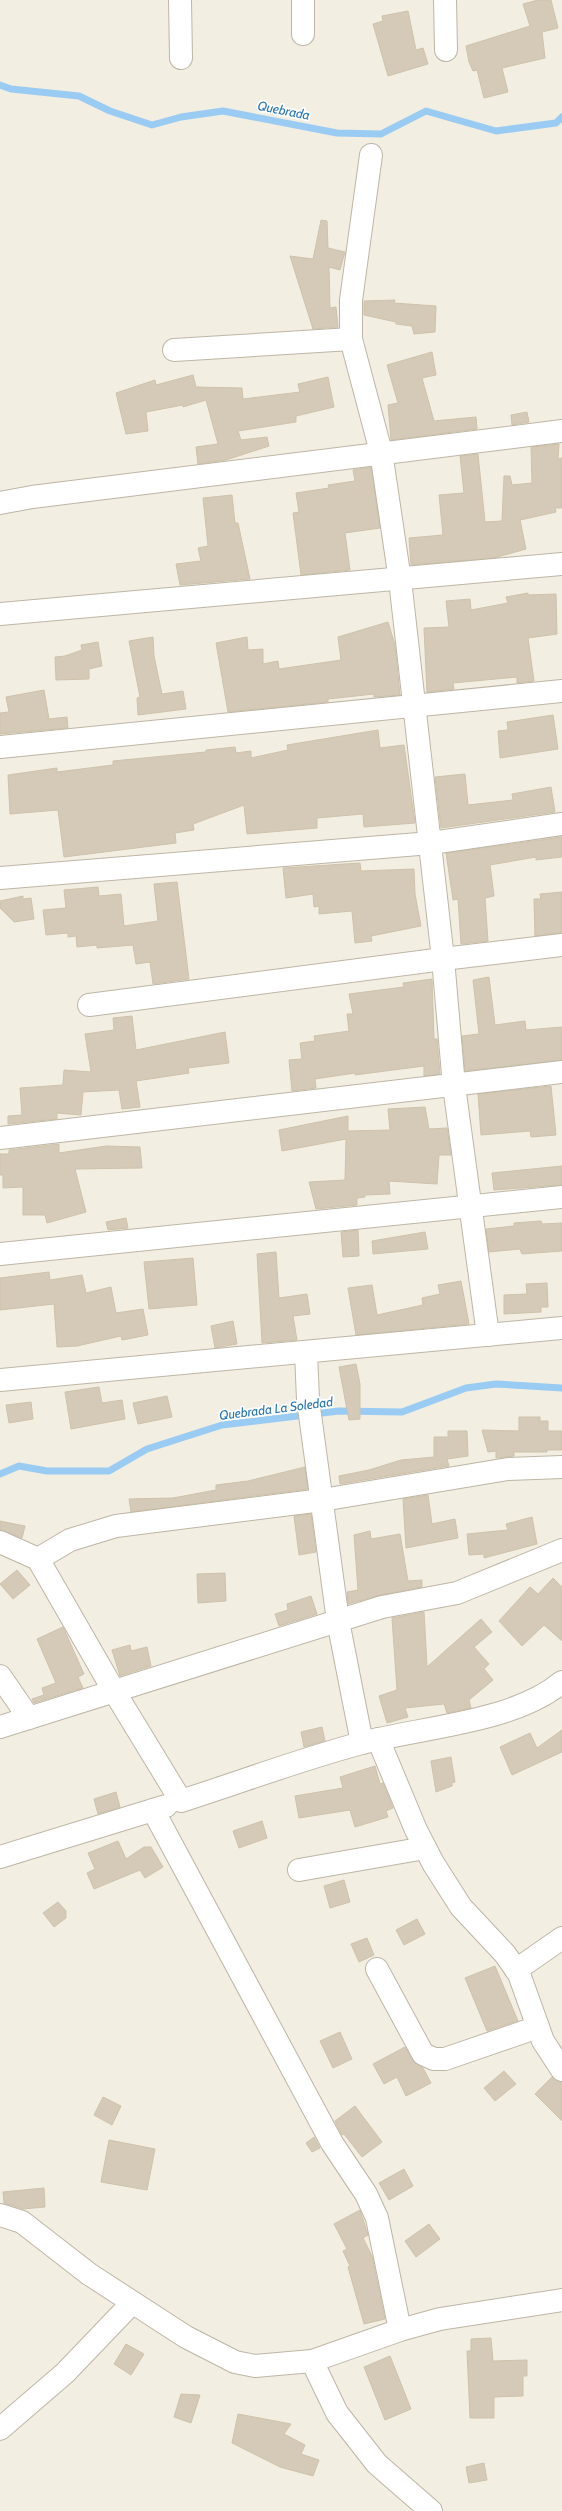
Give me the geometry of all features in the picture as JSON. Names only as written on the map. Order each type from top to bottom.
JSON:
[{"type":"street","points":[[180,0],[181,58]]},
{"type":"street","points":[[303,0],[303,34]]},
{"type":"street","points":[[445,0],[446,50]]},
{"type":"street","points":[[371,155],[351,300],[351,338],[381,452],[400,580],[431,843],[454,1086],[469,1206],[488,1335]]},
{"type":"street","points":[[174,350],[351,338]]},
{"type":"street","points":[[0,503],[32,497],[381,452],[562,431]]},
{"type":"street","points":[[0,614],[400,580],[562,564]]},
{"type":"street","points":[[0,747],[414,705],[562,692]]},
{"type":"street","points":[[0,878],[431,843],[562,824]]},
{"type":"street","points":[[89,1005],[443,958],[562,945]]},
{"type":"street","points":[[0,1138],[454,1086],[562,1072]]},
{"type":"street","points":[[0,1254],[562,1197]]},
{"type":"street","points":[[0,1380],[562,1328]]},
{"type":"street","points":[[306,1352],[308,1400],[338,1621],[370,1741],[425,1848],[460,1907],[505,1954],[516,1970],[543,2041],[562,2070]]},
{"type":"street","points":[[38,1559],[70,1540],[116,1526],[322,1500],[508,1469],[562,1467]]},
{"type":"street","points":[[0,1542],[38,1559],[114,1691],[181,1801]]},
{"type":"street","points":[[0,1727],[382,1607],[457,1593],[562,1550]]},
{"type":"street","points":[[0,1676],[29,1718]]},
{"type":"street","points":[[0,1857],[370,1741],[514,1710],[548,1694],[562,1682]]},
{"type":"street","points":[[152,1810],[332,2143],[366,2194],[377,2218],[400,2330]]},
{"type":"street","points":[[299,1870],[425,1848]]},
{"type":"street","points":[[516,1970],[562,1938]]},
{"type":"street","points":[[377,1969],[423,2054],[434,2059],[445,2059],[538,2028]]},
{"type":"street","points":[[0,2214],[22,2222],[89,2274],[186,2337],[235,2362],[255,2366],[312,2361],[400,2330],[479,2311],[562,2300]]},
{"type":"street","points":[[0,2429],[65,2373],[132,2303]]},
{"type":"street","points":[[312,2361],[337,2413],[377,2464],[431,2511]]},
{"type":"building","points":[[538,0],[551,0],[558,28],[542,32],[545,58],[502,68],[508,92],[484,98],[477,70],[473,71],[469,62],[466,46],[530,26],[523,4]]},
{"type":"building","points":[[408,11],[416,50],[423,48],[428,64],[388,76],[373,24],[383,21],[382,16]]},
{"type":"building","points":[[321,220],[327,221],[328,248],[345,252],[340,270],[329,267],[330,308],[336,307],[338,327],[313,329],[290,256],[313,259]]},
{"type":"building","points":[[395,300],[394,303],[436,306],[435,332],[414,334],[412,326],[396,324],[396,322],[364,315],[364,301]]},
{"type":"building","points":[[432,352],[436,375],[422,378],[434,421],[476,417],[477,429],[391,440],[388,405],[398,403],[387,365]]},
{"type":"building","points":[[193,375],[196,387],[242,388],[243,399],[300,392],[298,384],[328,377],[334,407],[296,416],[296,422],[238,431],[241,440],[267,437],[269,446],[226,460],[198,464],[196,447],[218,444],[206,400],[183,407],[183,405],[146,412],[148,431],[126,434],[116,393],[155,380],[156,385]]},
{"type":"building","points":[[527,412],[529,422],[512,425],[511,415]]},
{"type":"building","points":[[559,444],[558,459],[562,458],[562,508],[555,508],[556,512],[520,520],[526,549],[494,558],[411,565],[409,538],[443,535],[439,495],[464,493],[460,456],[478,454],[485,522],[502,521],[504,476],[510,476],[512,485],[532,483],[531,447]]},
{"type":"building","points":[[371,467],[380,528],[345,533],[350,570],[301,575],[293,513],[299,512],[296,493],[329,488],[328,485],[355,481],[353,470]]},
{"type":"building","points":[[232,495],[235,523],[238,523],[250,579],[180,585],[176,564],[201,561],[198,548],[208,546],[203,498]]},
{"type":"building","points":[[528,593],[528,595],[556,594],[557,634],[528,638],[534,681],[517,683],[517,677],[453,683],[454,689],[427,692],[424,628],[449,627],[446,601],[470,599],[471,610],[508,603],[506,597]]},
{"type":"building","points":[[388,622],[395,645],[400,695],[374,697],[374,694],[328,699],[328,702],[228,712],[216,643],[247,637],[248,650],[263,649],[263,664],[278,661],[279,669],[341,660],[338,637]]},
{"type":"building","points":[[153,637],[154,656],[162,694],[183,691],[186,709],[138,715],[137,698],[140,697],[129,641]]},
{"type":"building","points":[[98,642],[102,666],[89,669],[89,679],[56,680],[55,657],[65,656],[82,650],[81,645]]},
{"type":"building","points":[[44,690],[49,719],[67,717],[68,728],[0,734],[0,713],[9,712],[6,697]]},
{"type":"building","points":[[553,715],[558,749],[500,758],[498,731],[508,730],[507,722]]},
{"type":"building","points":[[378,730],[380,748],[404,745],[415,823],[364,827],[363,814],[317,818],[317,828],[247,834],[244,805],[193,824],[194,830],[175,833],[176,843],[64,857],[58,810],[10,814],[8,775],[57,768],[57,772],[113,765],[113,761],[206,752],[206,750],[235,747],[236,753],[251,751],[251,758],[288,750],[287,745]]},
{"type":"building","points":[[465,774],[468,805],[513,800],[512,794],[551,787],[555,812],[441,828],[435,777]]},
{"type":"building","points":[[562,837],[562,857],[536,860],[536,857],[490,865],[494,896],[485,898],[488,941],[461,944],[458,899],[453,900],[446,853]]},
{"type":"building","points":[[360,863],[361,871],[414,869],[415,894],[421,926],[371,936],[372,941],[355,943],[352,911],[319,914],[319,906],[314,907],[313,894],[286,898],[283,868]]},
{"type":"building","points":[[177,882],[189,979],[153,984],[150,962],[136,964],[133,945],[97,948],[97,945],[77,947],[76,936],[68,937],[68,933],[46,935],[43,910],[66,908],[64,890],[98,887],[99,896],[121,894],[124,926],[158,921],[154,884]]},
{"type":"building","points":[[562,892],[562,933],[535,936],[534,899],[541,899],[540,894]]},
{"type":"building","points":[[23,896],[23,899],[31,898],[34,919],[14,922],[0,908],[0,901]]},
{"type":"building","points":[[489,977],[495,1025],[525,1021],[526,1030],[562,1027],[562,1060],[465,1071],[462,1036],[479,1034],[473,980]]},
{"type":"building","points":[[432,979],[434,1039],[437,1039],[440,1074],[424,1076],[424,1066],[355,1075],[355,1073],[315,1079],[316,1088],[292,1091],[289,1060],[302,1059],[300,1043],[315,1041],[314,1036],[349,1031],[347,1014],[353,1014],[349,994],[404,987],[403,983]]},
{"type":"building","points":[[132,1016],[136,1050],[225,1032],[229,1063],[188,1068],[189,1073],[136,1081],[140,1107],[122,1109],[119,1090],[83,1092],[81,1115],[57,1113],[57,1119],[8,1124],[8,1116],[22,1115],[20,1088],[63,1085],[64,1070],[91,1072],[85,1034],[114,1030],[113,1018]]},
{"type":"building","points":[[551,1086],[556,1135],[531,1137],[530,1131],[481,1135],[478,1094]]},
{"type":"building","points":[[425,1107],[429,1129],[447,1128],[451,1155],[439,1155],[437,1184],[389,1181],[390,1194],[365,1195],[365,1197],[357,1198],[357,1205],[316,1209],[309,1182],[345,1180],[346,1139],[282,1151],[279,1130],[348,1116],[348,1131],[390,1130],[388,1109]]},
{"type":"building","points":[[59,1144],[59,1153],[106,1146],[140,1147],[142,1168],[75,1169],[86,1212],[47,1223],[45,1215],[23,1215],[23,1187],[3,1188],[3,1175],[0,1175],[0,1154],[9,1154],[9,1150]]},
{"type":"building","points":[[562,1166],[562,1185],[494,1190],[492,1173]]},
{"type":"building","points":[[126,1218],[128,1228],[108,1230],[106,1222]]},
{"type":"building","points":[[541,1221],[542,1224],[562,1223],[562,1251],[522,1254],[520,1249],[489,1252],[486,1229],[514,1226],[514,1223]]},
{"type":"building","points":[[358,1230],[359,1256],[343,1257],[341,1232]]},
{"type":"building","points":[[425,1232],[428,1249],[373,1254],[372,1241]]},
{"type":"building","points":[[276,1252],[279,1298],[307,1294],[310,1314],[293,1316],[297,1340],[262,1343],[257,1254]]},
{"type":"building","points":[[193,1258],[197,1305],[149,1309],[144,1262]]},
{"type":"building","points":[[49,1272],[50,1280],[82,1275],[86,1293],[111,1287],[116,1313],[143,1309],[148,1335],[122,1340],[121,1336],[77,1346],[57,1347],[54,1304],[0,1310],[0,1278]]},
{"type":"building","points":[[461,1281],[469,1324],[356,1335],[348,1288],[372,1285],[377,1315],[423,1305],[422,1298],[440,1294],[438,1285]]},
{"type":"building","points":[[547,1283],[548,1307],[541,1307],[541,1312],[504,1314],[504,1295],[527,1294],[526,1284]]},
{"type":"building","points":[[233,1321],[237,1344],[215,1348],[211,1326]]},
{"type":"building","points":[[356,1364],[360,1384],[360,1419],[349,1420],[339,1367]]},
{"type":"building","points":[[99,1387],[102,1403],[122,1400],[125,1419],[71,1429],[65,1392]]},
{"type":"building","points":[[167,1396],[172,1417],[138,1424],[133,1403]]},
{"type":"building","points":[[31,1402],[33,1419],[9,1423],[6,1405]]},
{"type":"building","points":[[519,1417],[540,1417],[540,1421],[548,1421],[548,1431],[562,1431],[562,1450],[547,1450],[547,1452],[514,1452],[514,1456],[496,1458],[496,1451],[488,1452],[482,1430],[519,1431]]},
{"type":"building","points":[[448,1431],[467,1431],[468,1456],[447,1459],[449,1466],[340,1484],[339,1476],[369,1470],[401,1460],[434,1457],[434,1437],[448,1437]]},
{"type":"building","points":[[305,1467],[308,1489],[131,1512],[129,1499],[173,1498],[216,1490],[216,1485],[248,1481]]},
{"type":"building","points":[[428,1495],[432,1524],[455,1519],[458,1538],[406,1548],[403,1499]]},
{"type":"building","points":[[311,1514],[316,1552],[299,1555],[294,1516]]},
{"type":"building","points":[[532,1517],[537,1544],[484,1558],[484,1554],[469,1555],[467,1534],[508,1530],[506,1524]]},
{"type":"building","points":[[0,1521],[25,1526],[22,1538],[0,1530]]},
{"type":"building","points":[[370,1531],[371,1539],[400,1534],[408,1581],[422,1580],[422,1587],[380,1595],[348,1604],[347,1592],[358,1590],[354,1535]]},
{"type":"building","points":[[17,1570],[30,1585],[13,1599],[0,1584]]},
{"type":"building","points":[[225,1573],[226,1601],[198,1603],[197,1574]]},
{"type":"building","points":[[553,1578],[562,1587],[562,1641],[544,1625],[522,1646],[499,1621],[530,1587],[538,1594]]},
{"type":"building","points":[[311,1596],[317,1614],[279,1626],[275,1614],[288,1610],[287,1604]]},
{"type":"building","points":[[424,1612],[427,1667],[481,1619],[492,1632],[474,1647],[489,1664],[484,1669],[493,1680],[469,1700],[471,1708],[447,1713],[444,1704],[405,1708],[408,1717],[387,1723],[379,1696],[397,1690],[392,1618]]},
{"type":"building","points":[[63,1627],[84,1674],[78,1677],[83,1688],[34,1703],[32,1699],[44,1695],[42,1688],[56,1683],[37,1639]]},
{"type":"building","points":[[130,1645],[131,1651],[147,1647],[151,1666],[120,1676],[112,1650]]},
{"type":"building","points":[[322,1727],[325,1741],[304,1747],[301,1732]]},
{"type":"building","points":[[562,1730],[562,1752],[512,1775],[500,1747],[530,1733],[537,1748]]},
{"type":"building","points":[[451,1757],[455,1782],[452,1783],[452,1786],[436,1792],[431,1761]]},
{"type":"building","points":[[375,1766],[380,1784],[383,1783],[393,1808],[386,1811],[388,1817],[355,1827],[350,1810],[299,1818],[295,1796],[343,1788],[340,1777]]},
{"type":"building","points":[[116,1792],[120,1807],[98,1814],[94,1799]]},
{"type":"building","points":[[262,1821],[267,1838],[239,1848],[233,1831]]},
{"type":"building","points":[[118,1841],[126,1859],[144,1847],[151,1847],[163,1867],[145,1878],[140,1870],[94,1889],[87,1873],[95,1869],[88,1853]]},
{"type":"building","points":[[344,1880],[350,1902],[330,1908],[324,1886]]},
{"type":"building","points":[[58,1902],[66,1911],[66,1918],[54,1927],[43,1913]]},
{"type":"building","points":[[417,1919],[425,1934],[404,1945],[396,1930]]},
{"type":"building","points":[[367,1938],[374,1955],[359,1962],[351,1944]]},
{"type":"building","points":[[495,1966],[518,2021],[487,2031],[465,1978]]},
{"type":"building","points":[[340,2032],[352,2059],[333,2068],[320,2041]]},
{"type":"building","points":[[405,2047],[412,2060],[423,2068],[431,2083],[406,2096],[397,2077],[384,2084],[373,2064]]},
{"type":"building","points":[[504,2071],[516,2084],[495,2101],[484,2088]]},
{"type":"building","points":[[552,2077],[562,2082],[562,2121],[535,2094]]},
{"type":"building","points":[[103,2097],[121,2106],[112,2125],[94,2115]]},
{"type":"building","points":[[355,2106],[382,2142],[362,2157],[344,2134],[342,2135],[335,2121]]},
{"type":"building","points":[[314,2137],[320,2148],[312,2152],[306,2143]]},
{"type":"building","points":[[109,2140],[155,2149],[147,2190],[101,2182]]},
{"type":"building","points":[[404,2169],[413,2186],[389,2200],[379,2183]]},
{"type":"building","points":[[44,2188],[45,2207],[23,2209],[4,2203],[3,2192]]},
{"type":"building","points":[[360,2210],[368,2235],[363,2238],[372,2256],[385,2319],[364,2324],[348,2267],[350,2266],[343,2251],[347,2249],[334,2224]]},
{"type":"building","points":[[429,2224],[440,2239],[416,2257],[405,2241]]},
{"type":"building","points":[[491,2338],[493,2361],[527,2360],[527,2376],[523,2376],[523,2396],[494,2397],[494,2418],[470,2418],[467,2351],[471,2351],[471,2339]]},
{"type":"building","points":[[126,2344],[144,2354],[131,2375],[114,2364]]},
{"type":"building","points":[[390,2356],[411,2409],[385,2420],[364,2367]]},
{"type":"building","points":[[181,2394],[200,2395],[191,2423],[174,2417]]},
{"type":"building","points":[[238,2414],[291,2424],[284,2434],[305,2445],[301,2454],[319,2460],[313,2476],[280,2467],[232,2443]]},
{"type":"building","points":[[484,2463],[487,2480],[469,2483],[466,2467]]},
{"type":"waterway","name":"Quebrada","points":[[0,85],[11,89],[79,96],[110,111],[152,125],[181,117],[223,111],[337,133],[381,134],[426,111],[496,131],[556,123],[562,117]]},
{"type":"waterway","name":"Quebrada La Soledad","points":[[0,1474],[19,1466],[47,1471],[109,1471],[147,1449],[222,1425],[339,1411],[402,1412],[466,1388],[496,1384],[562,1388]]}]
